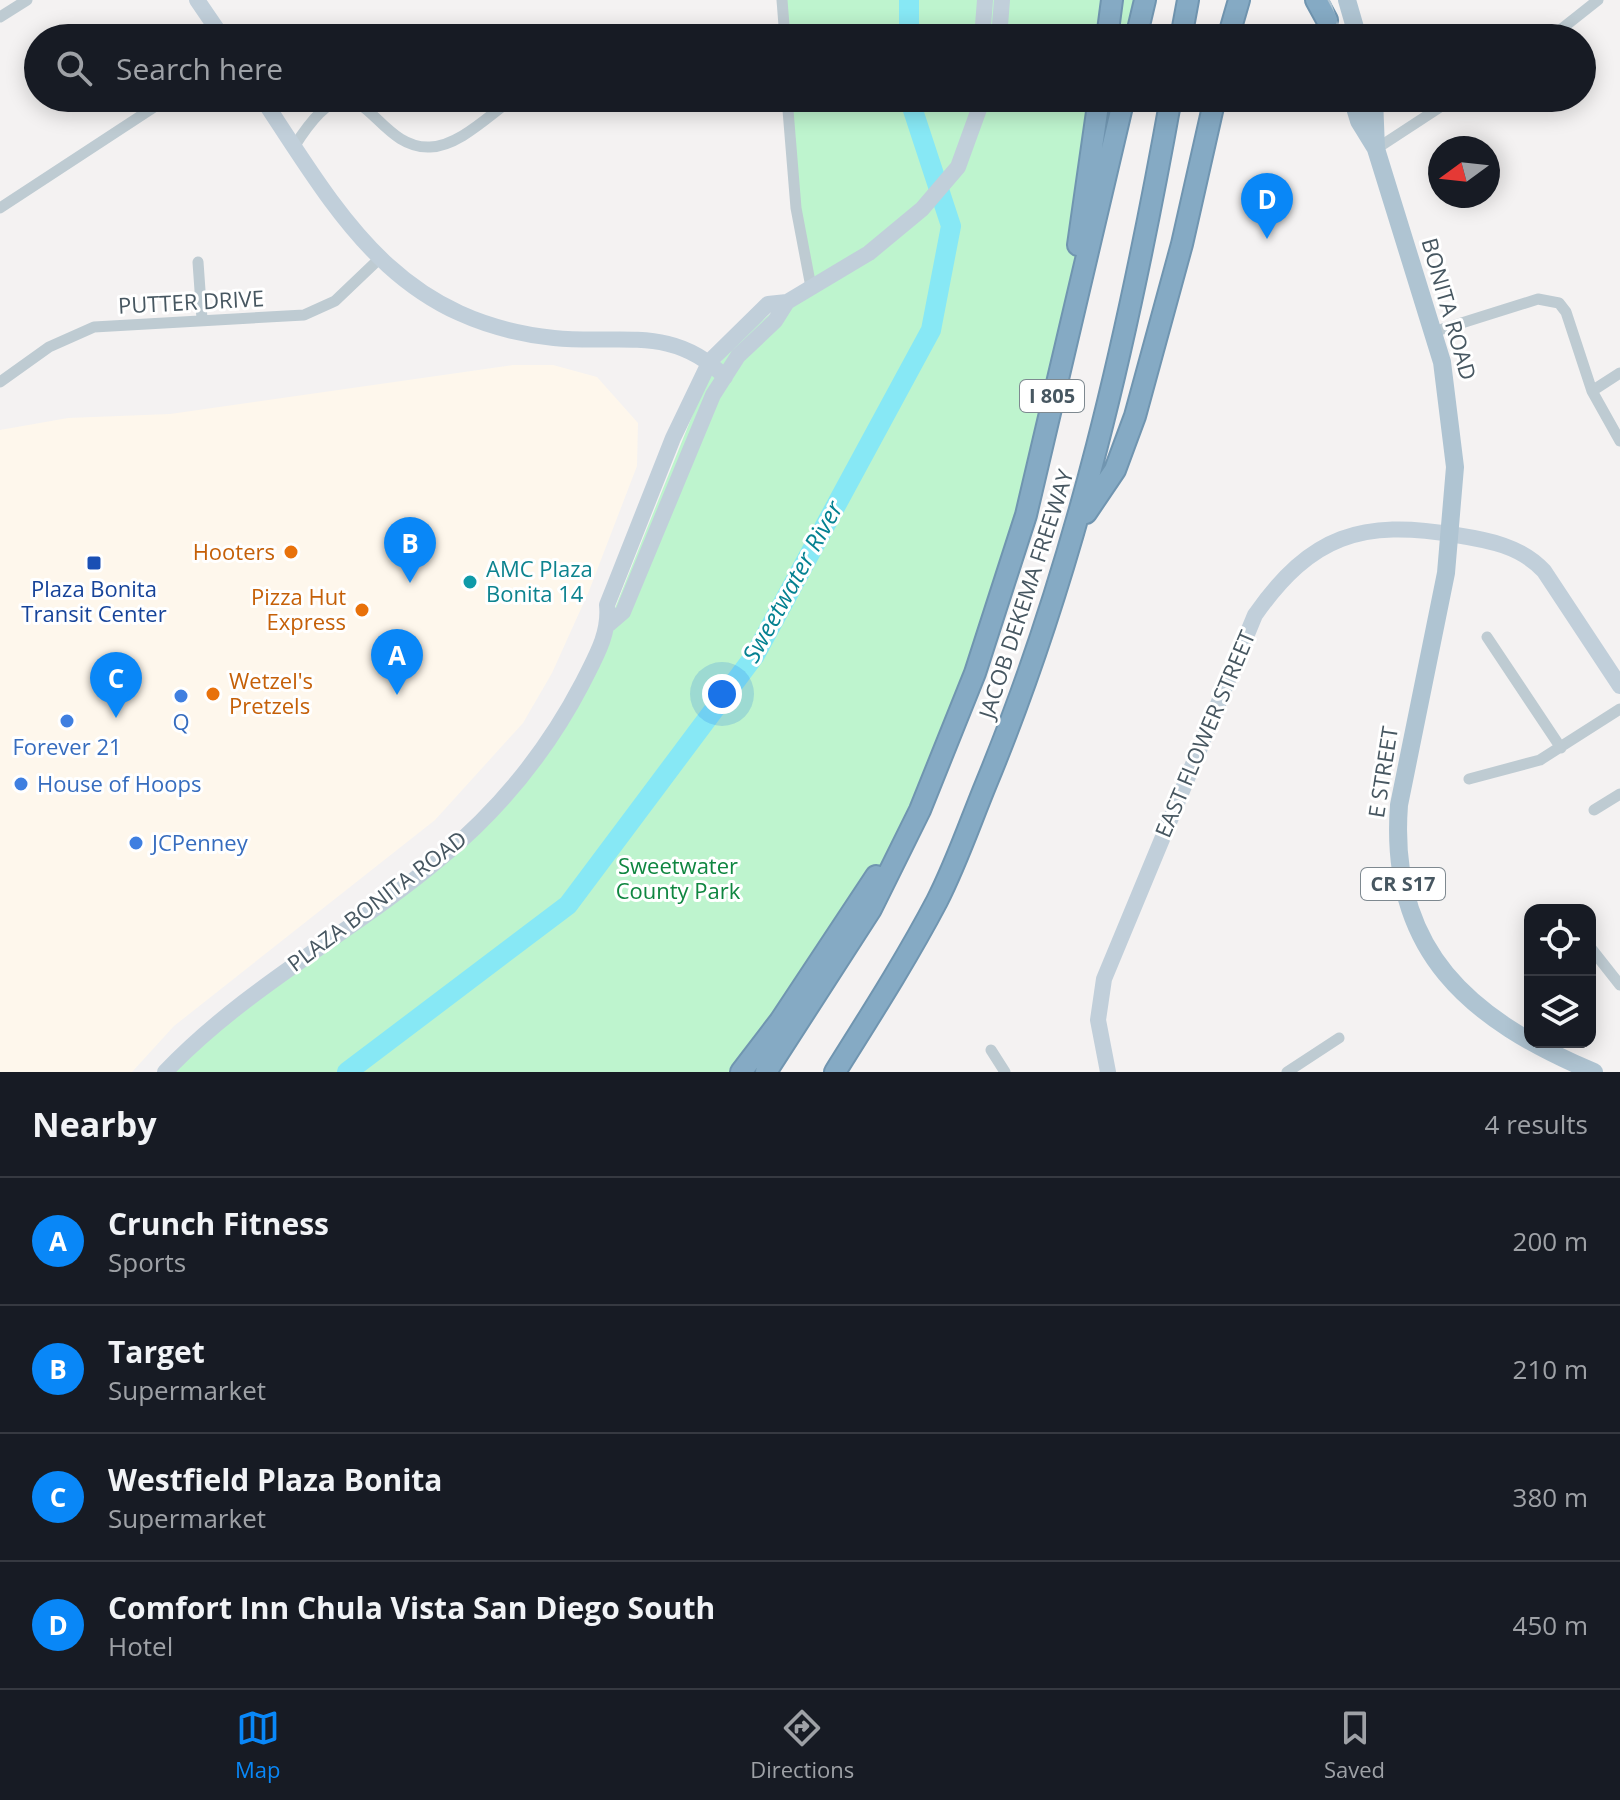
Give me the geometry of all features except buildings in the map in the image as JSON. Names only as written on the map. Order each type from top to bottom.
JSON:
[{"type":"highway","points":[[1109,24],[1112,0]]},
{"type":"highway","points":[[1139,24],[1145,0]]},
{"type":"highway","points":[[1184,24],[1188,0]]},
{"type":"highway","points":[[1232,24],[1239,0]]},
{"type":"highway","points":[[1319,0],[1328,24]]},
{"type":"highway","points":[[1064,344],[1097,112]]},
{"type":"highway","name":"JACOB DEKEMA FREEWAY","points":[[766,1072],[871,909],[920,810],[975,673],[1026,515],[1121,112]]},
{"type":"highway","name":"JACOB DEKEMA FREEWAY","points":[[835,1072],[896,976],[939,898],[1022,696],[1079,523],[1146,236],[1168,112]]},
{"type":"highway","points":[[1079,523],[1115,470],[1135,416],[1182,244],[1212,112]]},
{"type":"highway","points":[[741,1072],[780,1021],[920,810]]},
{"type":"main road","points":[[197,0],[213,24]]},
{"type":"main road","points":[[983,24],[985,0]]},
{"type":"main road","points":[[1000,24],[1002,0]]},
{"type":"main road","points":[[1347,0],[1354,24]]},
{"type":"main road","points":[[271,112],[338,214],[378,260],[421,293],[473,319],[553,338],[665,341],[710,361],[725,377]]},
{"type":"main road","name":"PLAZA BONITA ROAD","points":[[165,1072],[238,1003],[415,878],[469,833],[540,754],[567,713],[609,624],[623,612],[694,437],[738,356],[775,321],[787,302],[869,253],[941,190],[965,151],[978,112]]},
{"type":"main road","name":"BONITA ROAD","points":[[1356,112],[1376,149],[1433,332],[1448,398],[1453,440],[1451,534]]},
{"type":"main road","name":"BONITA ROAD","points":[[1375,112],[1376,149]]},
{"type":"main road","name":"PLAZA BONITA ROAD","points":[[609,624],[607,605],[673,438],[710,361],[768,304],[787,302]]},
{"type":"main road","name":"EAST FLOWER STREET","points":[[1108,1072],[1098,1020],[1104,979],[1255,615],[1273,589],[1305,558],[1361,531],[1400,526],[1451,534]]},
{"type":"main road","points":[[1451,534],[1492,541],[1532,558],[1620,686]]},
{"type":"main road","name":"E STREET","points":[[1451,534],[1399,805],[1397,843],[1405,890],[1430,951],[1474,1005],[1517,1036],[1594,1072]]},
{"type":"street","points":[[0,17],[27,0]]},
{"type":"street","points":[[782,0],[784,24]]},
{"type":"street","points":[[1568,24],[1598,0]]},
{"type":"street","points":[[0,208],[147,112]]},
{"type":"street","points":[[294,147],[317,112]]},
{"type":"street","points":[[372,112],[397,137],[430,147],[450,142],[494,112]]},
{"type":"street","points":[[788,112],[796,208],[811,287]]},
{"type":"street","points":[[1376,149],[1433,112]]},
{"type":"street","name":"PUTTER DRIVE","points":[[0,382],[49,347],[94,327],[202,319],[280,318],[316,311],[342,295],[367,267],[378,260]]},
{"type":"street","points":[[198,262],[202,319]]},
{"type":"street","points":[[1433,332],[1538,299],[1552,301],[1566,312],[1592,391],[1620,441]]},
{"type":"street","points":[[1592,391],[1620,373]]},
{"type":"street","points":[[1487,637],[1561,748]]},
{"type":"street","points":[[1469,779],[1540,760],[1620,709]]},
{"type":"street","points":[[1594,810],[1620,794]]},
{"type":"street","points":[[1596,955],[1620,985]]},
{"type":"street","points":[[1287,1072],[1339,1038]]},
{"type":"street","points":[[991,1050],[1005,1072]]},
{"type":"shaded area","points":[[513,365],[553,365],[597,377],[638,423],[637,466],[589,591],[552,673],[523,723],[435,820],[174,1026],[132,1072],[0,1072],[0,430],[68,418],[170,414]]},
{"type":"green space","points":[[782,0],[1135,0],[1130,24],[784,24]]},
{"type":"green space","name":"Sweetwater County Park","points":[[789,112],[1114,112],[1027,513],[875,910],[805,1032],[777,1072],[165,1072],[494,810],[593,663],[707,379],[756,326],[816,284],[796,207]]},
{"type":"waterway","name":"Sweetwater River","points":[[909,0],[909,24]]},
{"type":"waterway","name":"Sweetwater River","points":[[347,1072],[568,905],[755,655],[931,330],[951,226],[914,112]]},
{"type":"place","name":"Comfort Inn Chula Vista San Diego South","points":[[1267,239]]},
{"type":"place","name":"Hooters","points":[[291,552]]},
{"type":"place","name":"Plaza Bonita Transit Center","points":[[94,563]]},
{"type":"place","name":"AMC Plaza Bonita 14","points":[[470,582]]},
{"type":"place","name":"Target","points":[[410,583]]},
{"type":"place","name":"Pizza Hut Express","points":[[362,610]]},
{"type":"place","name":"Wetzel's Pretzels","points":[[213,694]]},
{"type":"place","name":"Crunch Fitness","points":[[397,695]]},
{"type":"place","name":"Q","points":[[181,696]]},
{"type":"place","name":"Westfield Plaza Bonita","points":[[116,718]]},
{"type":"place","name":"Forever 21","points":[[67,721]]},
{"type":"place","name":"House of Hoops","points":[[21,784]]},
{"type":"place","name":"JCPenney","points":[[136,843]]}]
